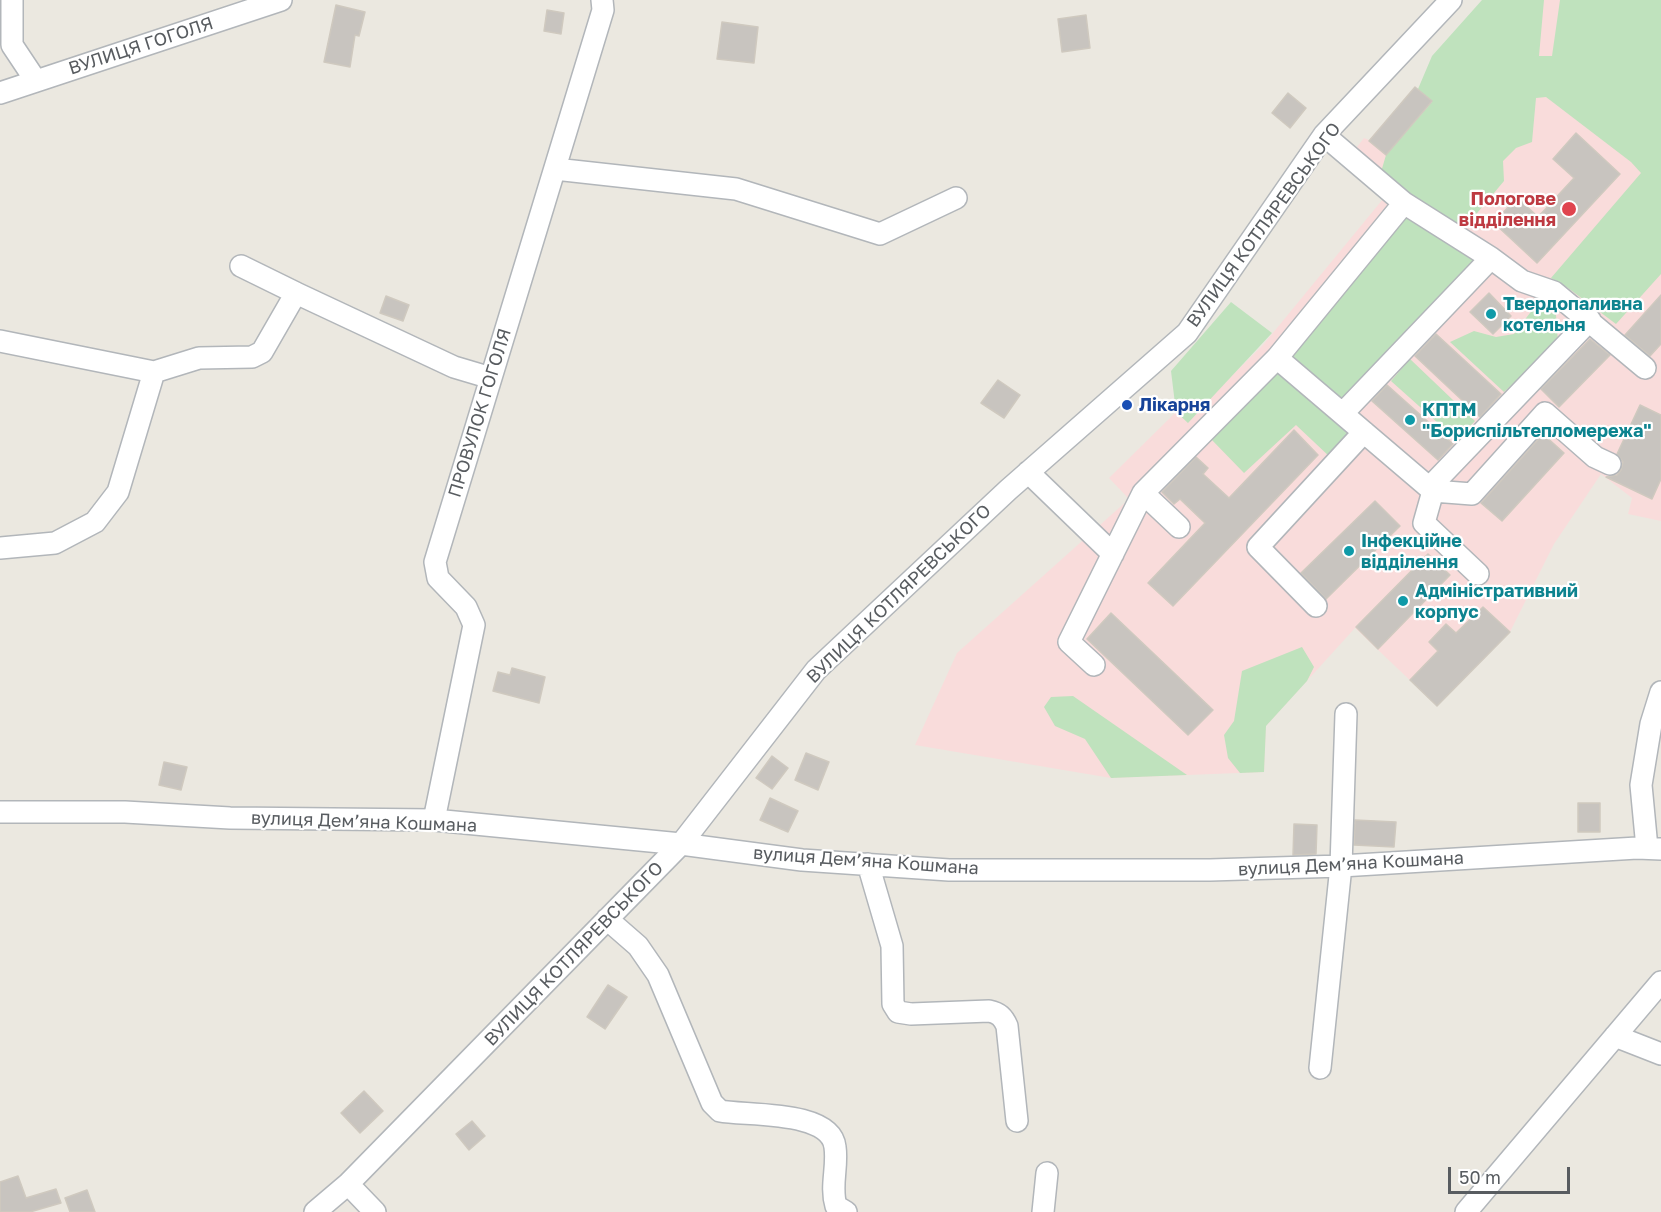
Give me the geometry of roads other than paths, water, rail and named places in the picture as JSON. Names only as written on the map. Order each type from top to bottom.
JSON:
[{"type":"street","points":[[12,0],[12,45],[36,81]]},
{"type":"street","name":"ВУЛИЦЯ ГОГОЛЯ","points":[[0,93],[281,0]]},
{"type":"street","name":"ПРОВУЛОК ГОГОЛЯ","points":[[434,820],[474,625],[466,607],[438,578],[435,562],[603,10],[602,0]]},
{"type":"street","name":"ВУЛИЦЯ КОТЛЯРЕВСЬКОГО","points":[[315,1212],[348,1184],[681,844],[816,670],[1028,472],[1187,333],[1324,135],[1451,0]]},
{"type":"street","points":[[1324,135],[1404,203],[1491,258],[1522,281],[1554,292],[1645,368]]},
{"type":"street","points":[[555,169],[736,189],[880,234],[956,198]]},
{"type":"street","points":[[1094,665],[1069,642],[1143,493],[1277,358],[1404,203]]},
{"type":"street","points":[[1343,413],[1491,258]]},
{"type":"street","points":[[240,266],[454,367],[491,378]]},
{"type":"street","points":[[0,341],[154,372],[199,358],[252,357],[262,352],[296,293]]},
{"type":"street","points":[[1478,574],[1424,523],[1431,489],[1590,320]]},
{"type":"street","points":[[1277,358],[1431,489],[1472,494],[1545,413]]},
{"type":"street","points":[[0,548],[55,543],[95,522],[117,492],[154,372]]},
{"type":"street","points":[[1521,392],[1595,456],[1610,464]]},
{"type":"street","points":[[1316,606],[1257,547],[1364,432]]},
{"type":"street","points":[[1028,472],[1113,554]]},
{"type":"street","points":[[1143,493],[1179,527]]},
{"type":"street","points":[[1654,849],[1641,785],[1651,724],[1661,692]]},
{"type":"street","points":[[1320,1068],[1341,866],[1346,714]]},
{"type":"street","name":"вулиця Демʼяна Кошмана","points":[[0,812],[125,812],[230,818],[434,820],[681,844],[802,860],[949,870],[1210,870],[1341,866],[1654,849]]},
{"type":"street","points":[[868,864],[892,946],[894,1004],[898,1012],[911,1014],[988,1011],[996,1012],[1003,1017],[1007,1026],[1017,1121]]},
{"type":"street","points":[[607,919],[638,946],[658,975],[712,1103],[720,1111],[803,1119],[829,1131],[836,1145],[833,1196],[836,1206],[846,1212]]},
{"type":"street","points":[[1466,1212],[1661,982]]},
{"type":"street","points":[[1615,1036],[1661,1053]]},
{"type":"street","points":[[1043,1212],[1047,1173]]},
{"type":"street","points":[[348,1184],[375,1212]]},
{"type":"place","name":"Пологове відділення","points":[[1569,209]]},
{"type":"place","name":"Твердопаливна котельня","points":[[1491,314]]},
{"type":"place","name":"Лікарня","points":[[1127,405]]},
{"type":"place","name":"КПТМ \"Бориспільтепломережа\"","points":[[1410,420]]},
{"type":"place","name":"Інфекційне відділення","points":[[1349,551]]},
{"type":"place","name":"Адміністративний корпус","points":[[1403,601]]}]
